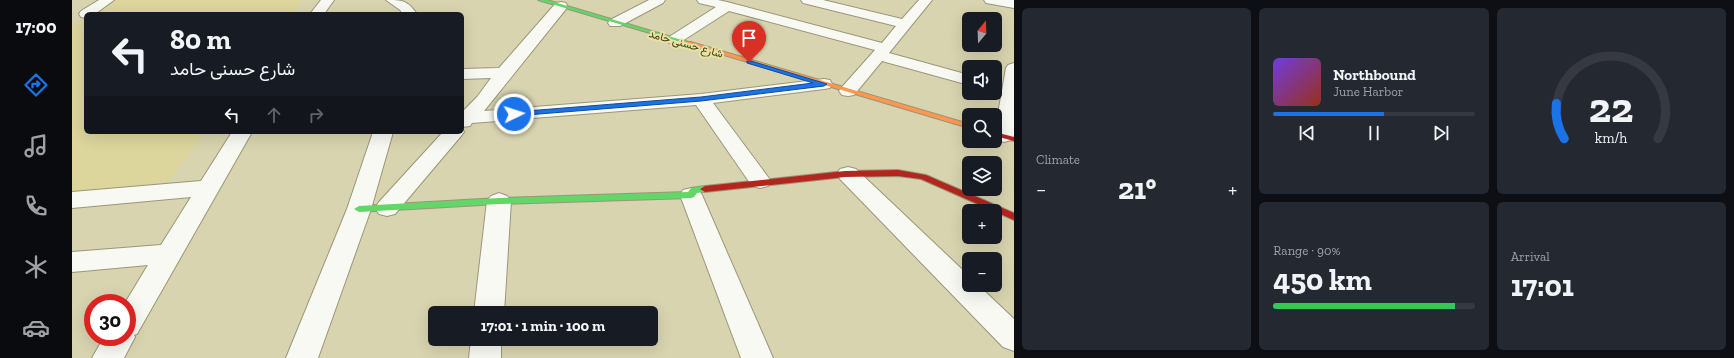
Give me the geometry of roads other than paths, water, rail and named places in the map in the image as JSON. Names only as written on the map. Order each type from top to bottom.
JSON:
[{"type":"street","points":[[85,12],[108,0]]},
{"type":"street","points":[[319,12],[328,0]]},
{"type":"street","points":[[392,0],[405,7],[409,12]]},
{"type":"street","name":"شارع حسنى حامد","points":[[541,0],[962,124]]},
{"type":"street","points":[[615,23],[659,0]]},
{"type":"street","points":[[703,0],[882,52],[962,78]]},
{"type":"street","points":[[807,0],[906,24]]},
{"type":"street","points":[[848,91],[926,0]]},
{"type":"street","points":[[990,0],[1014,4]]},
{"type":"street","points":[[464,121],[483,101],[504,73],[561,6]]},
{"type":"street","points":[[674,40],[727,6]]},
{"type":"street","points":[[1004,136],[1003,89],[1014,68]]},
{"type":"street","points":[[464,74],[504,73]]},
{"type":"street","points":[[464,124],[701,99],[824,84]]},
{"type":"street","points":[[701,99],[760,181]]},
{"type":"street","points":[[136,311],[241,134]]},
{"type":"street","points":[[302,358],[360,209],[382,134]]},
{"type":"street","points":[[387,208],[452,134]]},
{"type":"street","points":[[691,195],[694,190],[760,181],[892,172],[923,177],[1014,217]]},
{"type":"street","points":[[848,174],[1014,338]]},
{"type":"street","points":[[72,200],[208,188]]},
{"type":"street","points":[[360,209],[499,201],[691,195]]},
{"type":"street","points":[[691,195],[758,358]]},
{"type":"street","points":[[490,306],[499,201]]},
{"type":"street","points":[[72,262],[169,254]]},
{"type":"street","points":[[108,358],[115,346]]},
{"type":"street","points":[[485,358],[486,346]]}]
